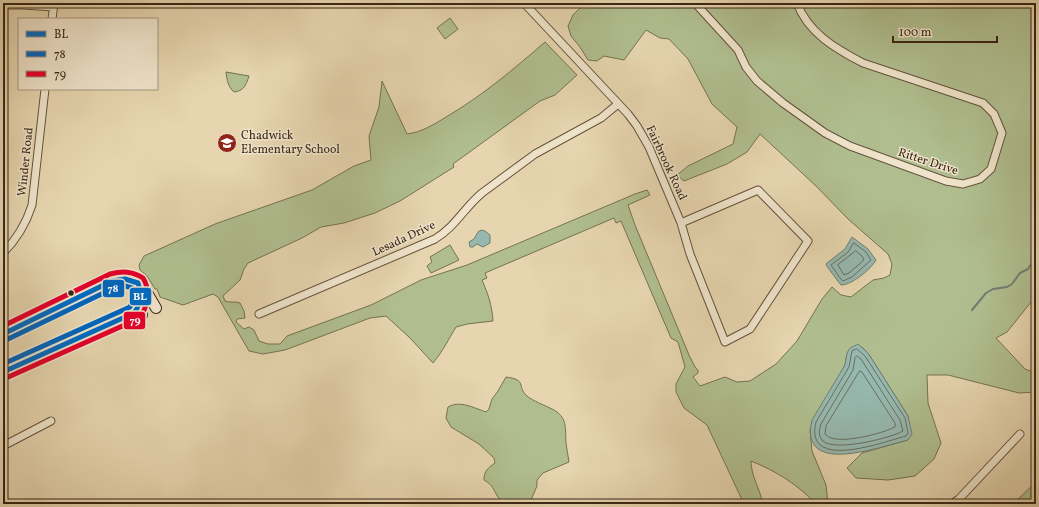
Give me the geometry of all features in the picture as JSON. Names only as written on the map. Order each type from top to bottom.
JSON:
[{"type":"street","name":"Fairbrook Road","points":[[524,3],[637,126],[649,147],[681,223],[690,254],[725,342],[750,329],[808,241],[758,190],[681,223]]},
{"type":"street","name":"Ritter Drive","points":[[695,3],[738,50],[746,67],[757,81],[783,103],[825,133],[850,146],[946,181],[963,184],[980,179],[991,169],[1002,133],[994,114],[983,103],[863,63],[844,53],[821,38],[808,23],[796,3]]},
{"type":"street","points":[[3,4],[54,5],[52,18]]},
{"type":"street","name":"Winder Road","points":[[3,253],[17,238],[29,216],[32,205],[45,90]]},
{"type":"street","name":"Lesada Drive","points":[[259,314],[435,239],[453,226],[465,210],[482,192],[545,147],[591,125],[618,104]]},
{"type":"street","points":[[3,334],[112,281],[126,279],[138,283],[143,287],[156,308]]},
{"type":"street","points":[[3,372],[58,346],[138,314],[141,294],[138,283]]},
{"type":"street","points":[[3,446],[51,420]]},
{"type":"street","points":[[952,504],[959,499],[1020,434]]},
{"type":"green space","points":[[585,3],[1036,3],[1036,296],[1007,332],[996,338],[1025,369],[1036,373],[1036,392],[1019,393],[948,375],[927,375],[928,403],[941,443],[934,459],[915,476],[888,480],[856,478],[847,468],[862,453],[908,440],[908,416],[868,353],[862,347],[847,353],[845,365],[810,430],[812,451],[826,485],[828,504],[816,504],[786,479],[751,461],[752,472],[763,504],[744,504],[707,425],[684,408],[676,392],[676,384],[685,367],[678,342],[671,338],[621,221],[616,223],[614,218],[485,273],[487,278],[482,280],[492,310],[493,321],[467,324],[456,327],[443,350],[433,363],[410,338],[386,316],[370,318],[285,350],[263,354],[249,351],[218,297],[213,294],[183,305],[160,297],[157,289],[155,289],[147,276],[140,270],[139,265],[144,256],[215,224],[312,190],[354,166],[371,160],[369,136],[379,107],[382,81],[407,134],[412,133],[423,130],[459,109],[510,72],[545,42],[577,75],[555,95],[540,101],[453,164],[454,167],[400,201],[375,213],[344,223],[321,227],[302,238],[248,263],[240,280],[223,296],[225,301],[240,303],[244,311],[245,318],[237,319],[236,322],[244,329],[249,327],[254,330],[259,341],[268,344],[280,344],[287,336],[371,305],[421,280],[467,265],[647,190],[650,195],[628,205],[689,355],[698,370],[698,373],[693,377],[700,386],[725,377],[737,382],[750,381],[776,364],[797,341],[822,299],[832,287],[841,295],[851,297],[873,280],[890,275],[892,264],[888,254],[848,219],[816,186],[760,134],[747,152],[727,164],[684,181],[677,175],[688,166],[733,144],[737,127],[712,104],[688,59],[669,39],[660,38],[646,30],[624,60],[604,56],[597,61],[588,60],[571,36],[568,26],[573,15]]},
{"type":"green space","points":[[450,18],[458,29],[445,39],[437,28]]},
{"type":"green space","points":[[226,72],[249,76],[244,87],[234,92],[227,81]]},
{"type":"green space","points":[[450,245],[459,260],[431,273],[427,266],[432,262],[430,257]]},
{"type":"green space","points":[[506,377],[517,380],[521,384],[522,389],[527,396],[552,409],[561,416],[565,423],[569,462],[543,473],[537,480],[537,486],[531,500],[513,504],[501,500],[491,486],[484,480],[487,470],[495,463],[494,458],[479,444],[451,427],[446,418],[448,407],[457,404],[467,405],[486,412],[489,409],[492,399]]},
{"type":"green space","points":[[1036,482],[1036,504],[1013,504]]},
{"type":"water","points":[[481,230],[490,235],[490,243],[483,247],[477,244],[470,247],[469,242],[474,239]]},
{"type":"water","points":[[852,237],[868,249],[876,260],[861,276],[841,285],[826,265],[845,249]]},
{"type":"water","points":[[858,344],[868,353],[908,416],[912,434],[908,440],[863,452],[845,454],[829,453],[817,448],[811,438],[812,420],[845,365],[847,353],[850,348]]},
{"type":"waterway","points":[[972,310],[986,293],[993,289],[1007,287],[1012,284],[1020,273],[1028,269],[1036,257]]},
{"type":"transit line","name":"79","points":[[3,326],[110,274],[119,272],[135,274],[143,278],[147,288],[148,294],[146,305],[138,319],[6,378]]},
{"type":"transit line","name":"BL","points":[[3,334],[112,281],[125,279],[138,283],[140,299],[134,313],[3,372]]},
{"type":"transit line","name":"78","points":[[3,364],[130,307],[134,298],[132,288],[125,286],[114,288],[6,340]]},
{"type":"place","name":"Chadwick Elementary School","points":[[227,143]]}]
